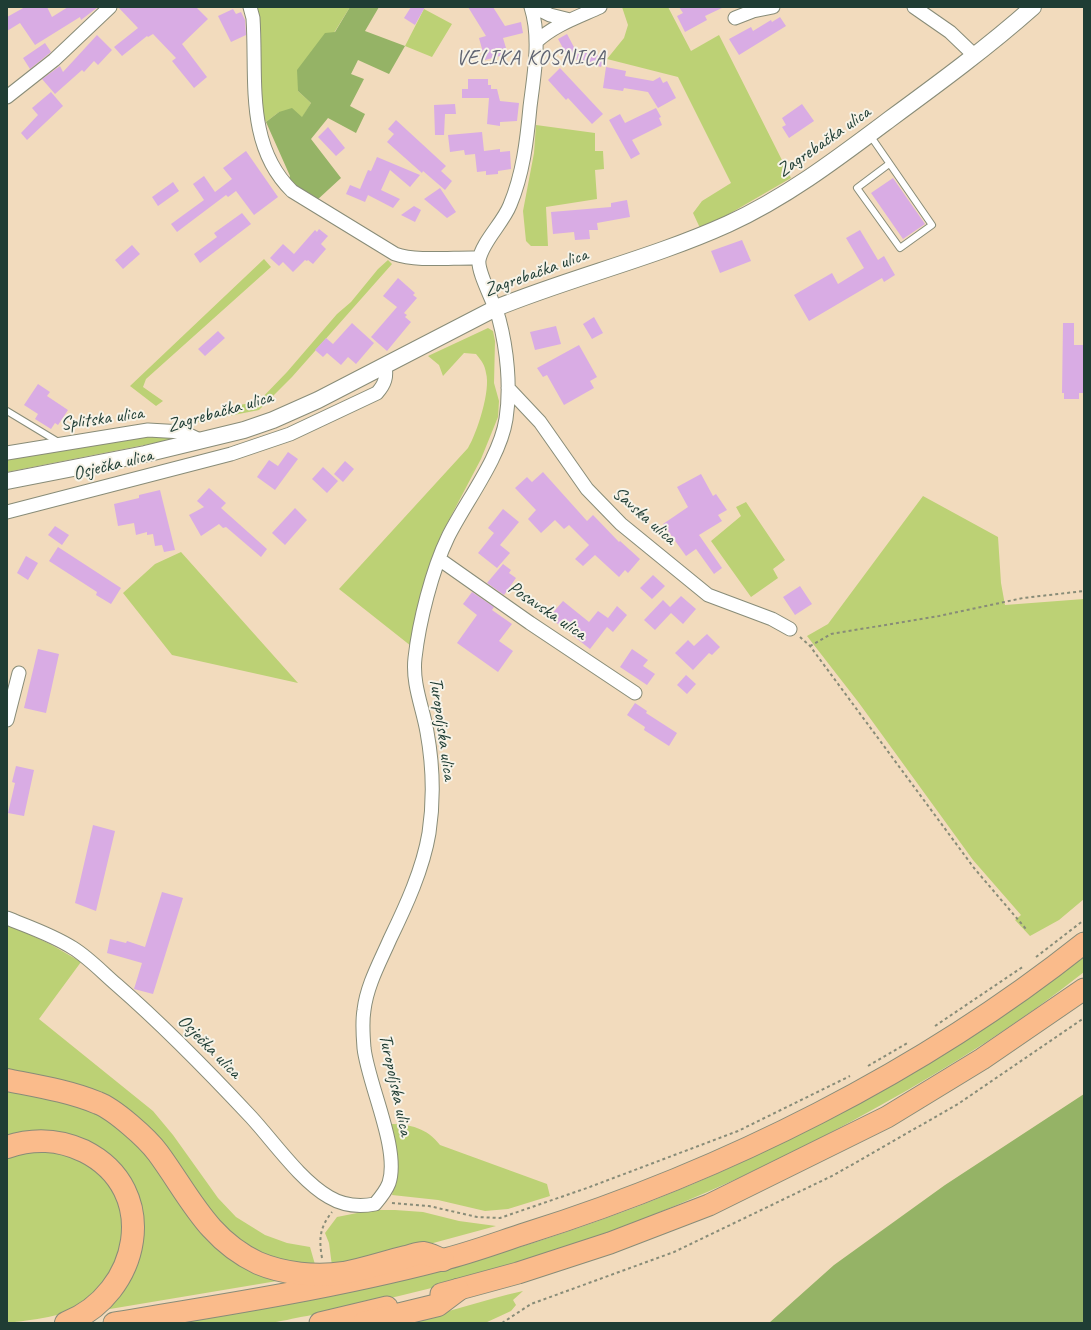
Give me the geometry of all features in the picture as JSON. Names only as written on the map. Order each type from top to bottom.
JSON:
[{"type":"highway","points":[[114,1323],[300,1292],[443,1260],[573,1219],[724,1160],[856,1092],[960,1033],[1052,969],[1084,944]]},
{"type":"highway","points":[[320,1323],[458,1290],[610,1243],[709,1205],[887,1117],[982,1059],[1084,989]]},
{"type":"highway","points":[[7,1080],[71,1094],[99,1103],[120,1117],[158,1152],[189,1200],[218,1236],[238,1253],[259,1263],[286,1272],[314,1275],[344,1273],[422,1253],[443,1260]]},
{"type":"highway","points":[[7,1147],[23,1142],[42,1140],[59,1142],[76,1148],[93,1156],[109,1169],[120,1181],[128,1198],[132,1214],[133,1236],[130,1255],[122,1273],[112,1288],[96,1305],[80,1318],[66,1323]]},
{"type":"highway","points":[[364,1323],[438,1305],[458,1290]]},
{"type":"street","points":[[7,97],[54,60],[110,7]]},
{"type":"street","points":[[250,7],[254,30],[258,131],[265,152],[280,180],[292,192],[395,254],[403,257],[427,258],[479,258],[508,210],[518,183],[526,143],[536,42],[535,20],[532,7]]},
{"type":"street","points":[[532,7],[542,12],[570,20]]},
{"type":"street","points":[[536,42],[541,37],[570,20],[600,7]]},
{"type":"street","points":[[735,18],[753,11],[773,7]]},
{"type":"street","points":[[914,7],[950,32],[974,55]]},
{"type":"street","name":"Zagrebačka ulica","points":[[7,481],[145,454],[244,430],[273,420],[384,366],[496,308],[681,243],[727,225],[783,196],[823,170],[974,55],[1033,7]]},
{"type":"street","name":"Turopoljska ulica","points":[[375,1204],[383,1195],[390,1181],[391,1163],[382,1116],[364,1050],[364,1008],[376,969],[410,894],[428,836],[432,778],[428,733],[416,684],[414,663],[427,602],[439,559],[448,538],[501,438],[508,409],[505,351],[496,308],[478,264],[479,258]]},
{"type":"street","name":"Osječka ulica","points":[[7,512],[231,454],[290,434],[377,393],[385,382],[386,374],[384,366]]},
{"type":"street","name":"Savska ulica","points":[[508,388],[540,422],[586,489],[622,524],[708,595],[772,619],[790,629]]},
{"type":"street","name":"Splitska ulica","points":[[7,453],[148,430],[183,432],[202,440]]},
{"type":"street","name":"Posavska ulica","points":[[439,559],[530,623],[635,693]]},
{"type":"street","points":[[7,720],[19,673]]},
{"type":"street","name":"Osječka ulica","points":[[7,918],[55,938],[74,948],[91,961],[149,1013],[235,1100],[304,1176],[328,1197],[341,1203],[363,1206],[375,1204]]},
{"type":"lane","points":[[869,135],[890,164],[932,225],[900,248],[857,188],[890,164]]},
{"type":"lane","points":[[7,411],[61,444]]},
{"type":"path","points":[[810,646],[831,634],[940,616],[1023,598],[1084,591]]},
{"type":"path","points":[[790,629],[810,646],[974,868],[1026,929]]},
{"type":"path","points":[[1031,961],[1084,920]]},
{"type":"path","points":[[931,1029],[1025,966]]},
{"type":"path","points":[[502,1323],[531,1304],[674,1252],[834,1175],[958,1104],[1084,1018]]},
{"type":"path","points":[[864,1068],[911,1041]]},
{"type":"path","points":[[375,1204],[404,1203],[451,1210],[477,1217],[500,1218],[588,1188],[738,1131],[851,1075]]},
{"type":"path","points":[[323,1261],[319,1240],[325,1222],[341,1203]]},
{"type":"green space","points":[[255,7],[350,7],[298,91],[311,103],[302,118],[279,112],[266,122],[260,113]]},
{"type":"green space","points":[[350,7],[379,7],[365,31],[405,46],[389,74],[358,60],[351,74],[364,79],[350,106],[365,114],[356,133],[328,118],[311,139],[341,178],[316,201],[288,183],[290,176],[266,122],[279,112],[292,108],[302,117],[311,103],[298,91],[297,70],[325,33],[335,32]]},
{"type":"green space","points":[[622,7],[668,7],[691,51],[719,35],[791,178],[722,218],[700,228],[693,213],[702,201],[731,183],[678,77],[607,59],[624,38],[628,25]]},
{"type":"green space","points":[[424,9],[452,24],[432,57],[405,46]]},
{"type":"green space","points":[[536,125],[595,133],[595,151],[603,151],[604,169],[595,170],[597,199],[546,207],[548,246],[531,246],[526,241],[523,211],[534,153]]},
{"type":"green space","points":[[264,259],[271,267],[146,379],[143,387],[163,401],[156,406],[130,386]]},
{"type":"green space","points":[[388,260],[392,264],[292,377],[259,410],[188,424],[188,418],[213,414],[232,406],[258,402],[287,372],[337,314],[351,302],[378,269]]},
{"type":"green space","points":[[488,328],[493,331],[495,341],[494,383],[499,401],[498,417],[481,459],[441,535],[431,562],[411,646],[339,589],[468,448],[472,441],[479,422],[487,390],[484,365],[476,354],[464,353],[443,376],[439,365],[428,356]]},
{"type":"green space","points":[[149,435],[180,438],[7,472],[7,458]]},
{"type":"green space","points":[[923,496],[998,537],[1001,583],[1005,605],[1084,599],[1084,899],[1059,920],[1030,936],[1015,920],[1021,915],[973,860],[859,703],[807,636],[828,624]]},
{"type":"green space","points":[[746,502],[785,560],[773,569],[778,578],[751,597],[711,541],[741,516],[736,507]]},
{"type":"green space","points":[[181,552],[298,683],[172,655],[123,593],[155,564]]},
{"type":"green space","points":[[7,924],[50,944],[81,962],[39,1019],[153,1111],[173,1135],[218,1198],[236,1217],[265,1235],[287,1243],[310,1247],[316,1268],[264,1257],[222,1228],[138,1120],[7,1071]]},
{"type":"green space","points":[[1084,954],[1084,972],[1011,1026],[933,1075],[824,1136],[766,1165],[647,1217],[524,1261],[462,1280],[387,1299],[273,1322],[246,1324],[178,1323],[259,1310],[340,1294],[420,1275],[577,1229],[654,1200],[729,1168],[803,1132],[850,1104],[895,1073]]},
{"type":"green space","points":[[7,1088],[76,1104],[115,1122],[277,1281],[98,1311],[135,1259],[107,1158],[7,1139]]},
{"type":"green space","points":[[1084,1094],[1084,1323],[769,1323],[834,1265],[945,1185]]},
{"type":"green space","points":[[390,1124],[418,1128],[430,1135],[440,1145],[547,1184],[550,1196],[508,1209],[485,1211],[438,1200],[392,1195],[394,1185]]},
{"type":"green space","points":[[40,1148],[77,1157],[86,1162],[105,1180],[118,1202],[122,1214],[124,1240],[117,1265],[102,1286],[86,1302],[69,1311],[59,1314],[38,1319],[7,1323],[7,1157]]},
{"type":"green space","points":[[372,1210],[423,1212],[459,1221],[496,1226],[400,1252],[332,1266],[329,1243],[325,1233],[337,1217]]},
{"type":"green space","points":[[523,1291],[513,1300],[516,1305],[511,1311],[485,1323],[403,1323],[493,1299]]},
{"type":"building","points":[[25,7],[47,7],[52,17],[68,7],[98,7],[81,20],[80,17],[35,45],[20,23],[7,31],[7,17]]},
{"type":"building","points":[[118,7],[196,7],[208,19],[182,44],[207,77],[194,88],[172,61],[176,58],[153,34],[148,37],[147,36],[122,56],[114,47],[138,28]]},
{"type":"building","points":[[411,7],[425,7],[415,25],[404,18]]},
{"type":"building","points":[[468,7],[493,7],[505,26],[521,22],[523,33],[503,38],[506,48],[502,49],[504,55],[485,60],[479,38],[486,36]]},
{"type":"building","points":[[679,7],[724,7],[705,16],[707,20],[685,32],[677,16],[683,13]]},
{"type":"building","points":[[233,9],[236,14],[241,12],[245,20],[246,35],[231,42],[218,16]]},
{"type":"building","points":[[780,17],[786,26],[739,55],[729,39],[751,27],[753,31],[771,20],[772,22]]},
{"type":"building","points":[[567,34],[575,49],[604,57],[601,67],[568,57],[558,39]]},
{"type":"building","points":[[97,35],[112,50],[98,65],[94,61],[84,72],[82,70],[55,94],[42,79],[60,66],[63,72]]},
{"type":"building","points":[[45,43],[51,52],[30,69],[23,58]]},
{"type":"building","points":[[606,67],[626,71],[625,76],[653,81],[660,77],[663,83],[667,81],[676,98],[658,108],[648,92],[624,88],[623,91],[603,88]]},
{"type":"building","points":[[560,68],[603,114],[592,124],[568,98],[566,100],[548,80]]},
{"type":"building","points":[[468,79],[488,79],[488,85],[491,85],[491,89],[497,89],[500,101],[519,103],[517,121],[500,122],[500,126],[487,124],[489,98],[462,98],[462,89],[468,89]]},
{"type":"building","points":[[51,92],[63,106],[27,140],[21,133],[38,115],[32,108]]},
{"type":"building","points":[[455,104],[456,114],[445,114],[444,135],[435,135],[434,105]]},
{"type":"building","points":[[802,104],[814,121],[789,138],[782,127],[786,125],[782,118]]},
{"type":"building","points":[[656,108],[661,117],[659,118],[662,125],[632,140],[640,154],[631,159],[609,120],[620,114],[625,123]]},
{"type":"building","points":[[396,120],[446,166],[441,171],[452,181],[445,190],[423,171],[422,173],[387,142],[394,134],[388,129]]},
{"type":"building","points":[[328,127],[345,148],[336,156],[318,137]]},
{"type":"building","points":[[482,132],[484,151],[500,149],[500,152],[510,151],[511,169],[498,171],[498,174],[486,175],[486,171],[477,172],[475,154],[465,155],[464,150],[450,152],[448,135]]},
{"type":"building","points":[[246,151],[278,197],[254,215],[236,191],[228,197],[226,195],[177,232],[171,224],[204,200],[193,184],[204,176],[215,192],[232,179],[223,168]]},
{"type":"building","points":[[377,157],[420,175],[410,187],[390,170],[381,190],[400,199],[393,208],[368,195],[365,202],[346,194],[350,185],[360,189],[368,170],[371,171]]},
{"type":"building","points":[[893,178],[925,224],[903,239],[871,193]]},
{"type":"building","points":[[173,182],[179,191],[158,206],[152,197]]},
{"type":"building","points":[[440,188],[456,212],[447,218],[424,199]]},
{"type":"building","points":[[627,200],[630,217],[597,223],[598,230],[589,230],[590,239],[575,240],[574,232],[553,234],[551,212],[611,207],[611,203]]},
{"type":"building","points":[[414,206],[421,210],[415,222],[401,215]]},
{"type":"building","points":[[242,213],[251,224],[200,263],[194,254],[217,237],[214,233]]},
{"type":"building","points":[[319,229],[328,236],[321,244],[326,249],[313,264],[308,260],[305,260],[293,272],[283,262],[279,266],[270,258],[283,244],[294,254],[315,230],[317,232]]},
{"type":"building","points":[[860,230],[878,260],[884,256],[895,275],[884,282],[882,278],[809,321],[794,295],[832,273],[838,284],[864,268],[846,238]]},
{"type":"building","points":[[742,240],[751,261],[720,273],[711,251]]},
{"type":"building","points":[[132,245],[140,254],[123,269],[115,260]]},
{"type":"building","points":[[398,278],[415,293],[413,295],[417,298],[404,313],[407,315],[405,317],[411,322],[387,351],[371,337],[397,307],[383,296]]},
{"type":"building","points":[[594,317],[603,333],[592,339],[583,324]]},
{"type":"building","points":[[352,323],[374,343],[356,364],[348,357],[341,365],[327,353],[323,357],[315,350],[326,338],[333,344]]},
{"type":"building","points":[[1063,323],[1074,323],[1074,345],[1084,345],[1084,393],[1079,393],[1079,399],[1064,399],[1064,393],[1062,393]]},
{"type":"building","points":[[556,326],[561,344],[535,350],[530,332]]},
{"type":"building","points":[[218,331],[225,338],[205,356],[198,349]]},
{"type":"building","points":[[579,345],[597,377],[590,381],[594,388],[564,405],[547,375],[543,377],[537,368]]},
{"type":"building","points":[[38,384],[50,392],[47,396],[68,410],[58,425],[55,423],[51,429],[35,419],[38,414],[24,405]]},
{"type":"building","points":[[288,452],[298,459],[275,490],[257,477],[269,460],[278,466]]},
{"type":"building","points":[[345,461],[354,469],[343,482],[334,474]]},
{"type":"building","points":[[323,467],[338,481],[327,493],[312,479]]},
{"type":"building","points":[[543,472],[587,521],[593,515],[619,542],[620,541],[640,559],[628,573],[625,570],[619,577],[595,555],[583,566],[575,559],[589,545],[569,525],[564,529],[555,520],[541,533],[528,519],[536,510],[515,488],[527,477],[532,482]]},
{"type":"building","points":[[701,474],[713,496],[716,494],[727,510],[718,515],[722,521],[699,535],[722,568],[714,574],[696,549],[686,556],[663,524],[688,507],[677,487]]},
{"type":"building","points":[[209,488],[226,503],[221,508],[267,549],[261,557],[226,527],[223,528],[219,524],[201,536],[189,515],[204,507],[197,501]]},
{"type":"building","points":[[160,490],[175,550],[164,552],[162,545],[155,546],[153,534],[147,535],[147,532],[136,535],[134,523],[118,526],[114,504],[139,498],[139,495]]},
{"type":"building","points":[[295,508],[307,520],[285,545],[272,533]]},
{"type":"building","points":[[503,509],[519,522],[500,545],[510,553],[497,568],[478,553],[494,533],[488,528]]},
{"type":"building","points":[[55,526],[69,535],[62,545],[48,535]]},
{"type":"building","points":[[58,547],[121,588],[111,604],[96,595],[97,592],[49,561]]},
{"type":"building","points":[[26,556],[38,563],[28,580],[17,573]]},
{"type":"building","points":[[503,564],[511,570],[509,573],[516,578],[504,595],[487,583]]},
{"type":"building","points":[[653,575],[665,586],[652,599],[640,588]]},
{"type":"building","points":[[800,586],[812,604],[795,615],[783,597]]},
{"type":"building","points":[[472,592],[494,607],[492,610],[512,624],[499,641],[513,651],[498,672],[457,643],[477,615],[463,604]]},
{"type":"building","points":[[681,596],[696,609],[683,624],[671,613],[655,630],[644,620],[663,600],[670,607]]},
{"type":"building","points":[[563,601],[589,622],[598,611],[608,618],[617,606],[627,615],[613,632],[607,627],[590,649],[549,617]]},
{"type":"building","points":[[707,634],[720,647],[712,655],[709,653],[693,670],[675,653],[688,640],[694,646]]},
{"type":"building","points":[[38,649],[59,654],[46,713],[24,708]]},
{"type":"building","points":[[632,649],[648,660],[643,666],[655,674],[647,685],[620,667]]},
{"type":"building","points":[[686,675],[696,684],[687,694],[677,685]]},
{"type":"building","points":[[635,703],[647,711],[646,713],[677,733],[669,746],[644,730],[645,727],[627,715]]},
{"type":"building","points":[[16,766],[34,770],[24,816],[8,813],[15,783],[12,782]]},
{"type":"building","points":[[93,825],[115,831],[96,911],[75,903]]},
{"type":"building","points":[[162,892],[183,898],[153,994],[134,989],[142,963],[107,953],[110,939],[126,943],[127,941],[145,947]]},
{"type":"district","name":"VELIKA KOSNICA","points":[[531,58]]}]
